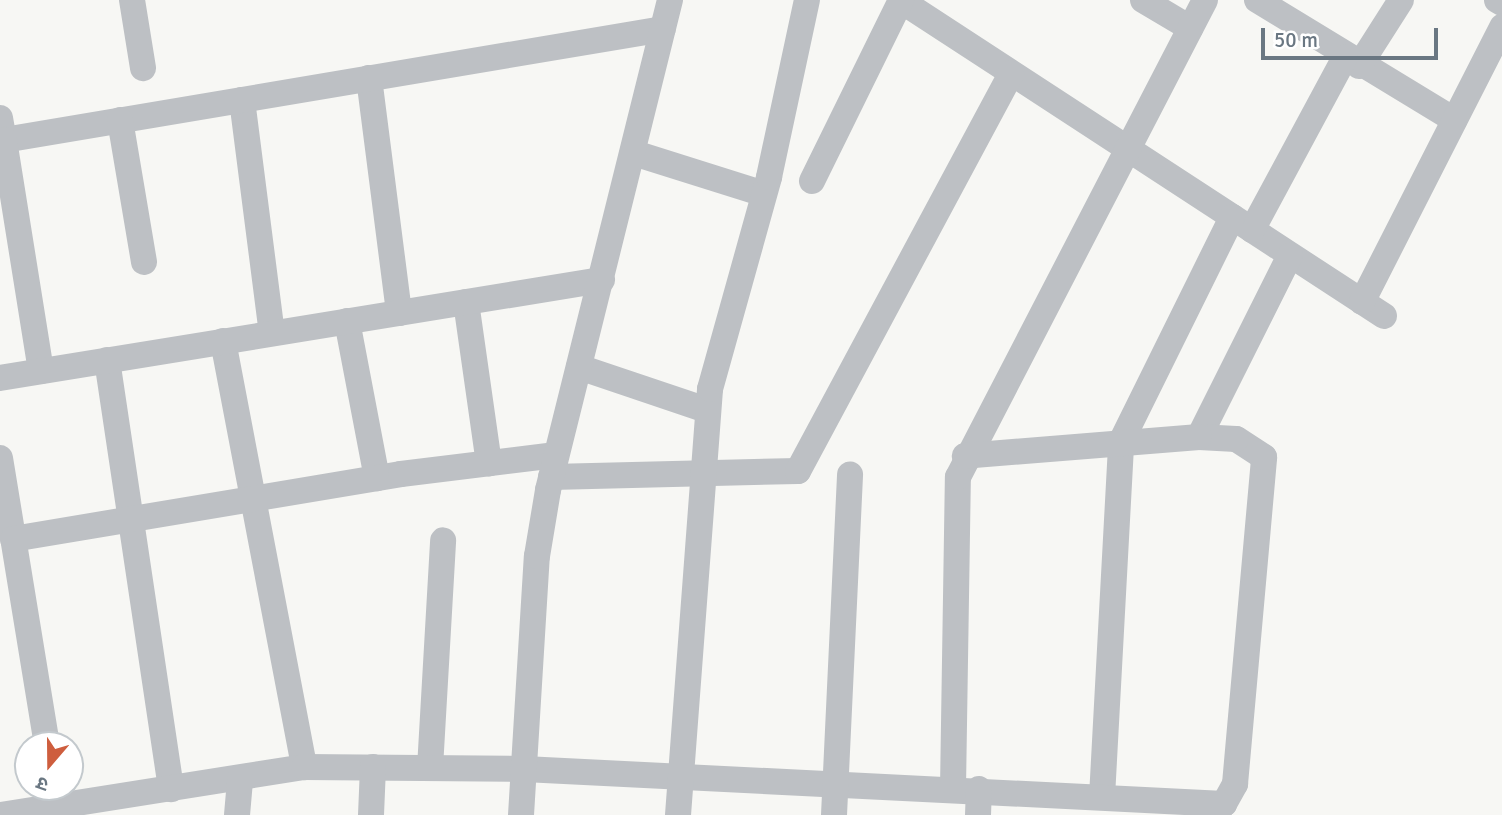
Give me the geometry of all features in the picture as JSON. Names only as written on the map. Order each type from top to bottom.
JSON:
[{"type":"street","points":[[132,0],[143,68]]},
{"type":"street","points":[[521,815],[537,556],[554,466],[670,0]]},
{"type":"street","points":[[678,815],[707,410],[764,194],[807,0]]},
{"type":"street","points":[[812,181],[901,0],[934,10],[1011,73],[1373,309],[1454,120],[1502,27]]},
{"type":"street","points":[[1143,0],[1190,28]]},
{"type":"street","points":[[953,788],[958,477],[965,456],[1205,0]]},
{"type":"street","points":[[1257,0],[1352,62],[1454,120]]},
{"type":"street","points":[[1102,797],[1121,442],[1242,224],[1352,62],[1401,0]]},
{"type":"street","points":[[1497,0],[1502,3]]},
{"type":"street","points":[[41,371],[2,129],[120,120],[663,29]]},
{"type":"street","points":[[13,539],[377,478],[489,463],[785,474],[808,459],[1011,73]]},
{"type":"street","points":[[369,78],[399,313]]},
{"type":"street","points":[[243,100],[272,333]]},
{"type":"street","points":[[120,120],[145,262]]},
{"type":"street","points":[[634,153],[764,194]]},
{"type":"street","points":[[1199,437],[1290,255]]},
{"type":"street","points":[[0,378],[601,280]]},
{"type":"street","points":[[466,302],[489,463]]},
{"type":"street","points":[[347,321],[377,478]]},
{"type":"street","points":[[223,341],[304,767]]},
{"type":"street","points":[[107,360],[171,789]]},
{"type":"street","points":[[579,367],[707,410]]},
{"type":"street","points":[[1,815],[56,803],[171,789],[304,767],[373,766],[524,769],[953,788],[979,802],[1102,797],[1152,808],[1224,804],[1235,784],[1266,469],[1255,447],[1199,437],[965,456]]},
{"type":"street","points":[[0,458],[45,731]]},
{"type":"street","points":[[834,815],[850,474]]},
{"type":"street","points":[[430,768],[443,540]]},
{"type":"street","points":[[371,815],[373,766]]},
{"type":"street","points":[[237,815],[240,778]]}]
